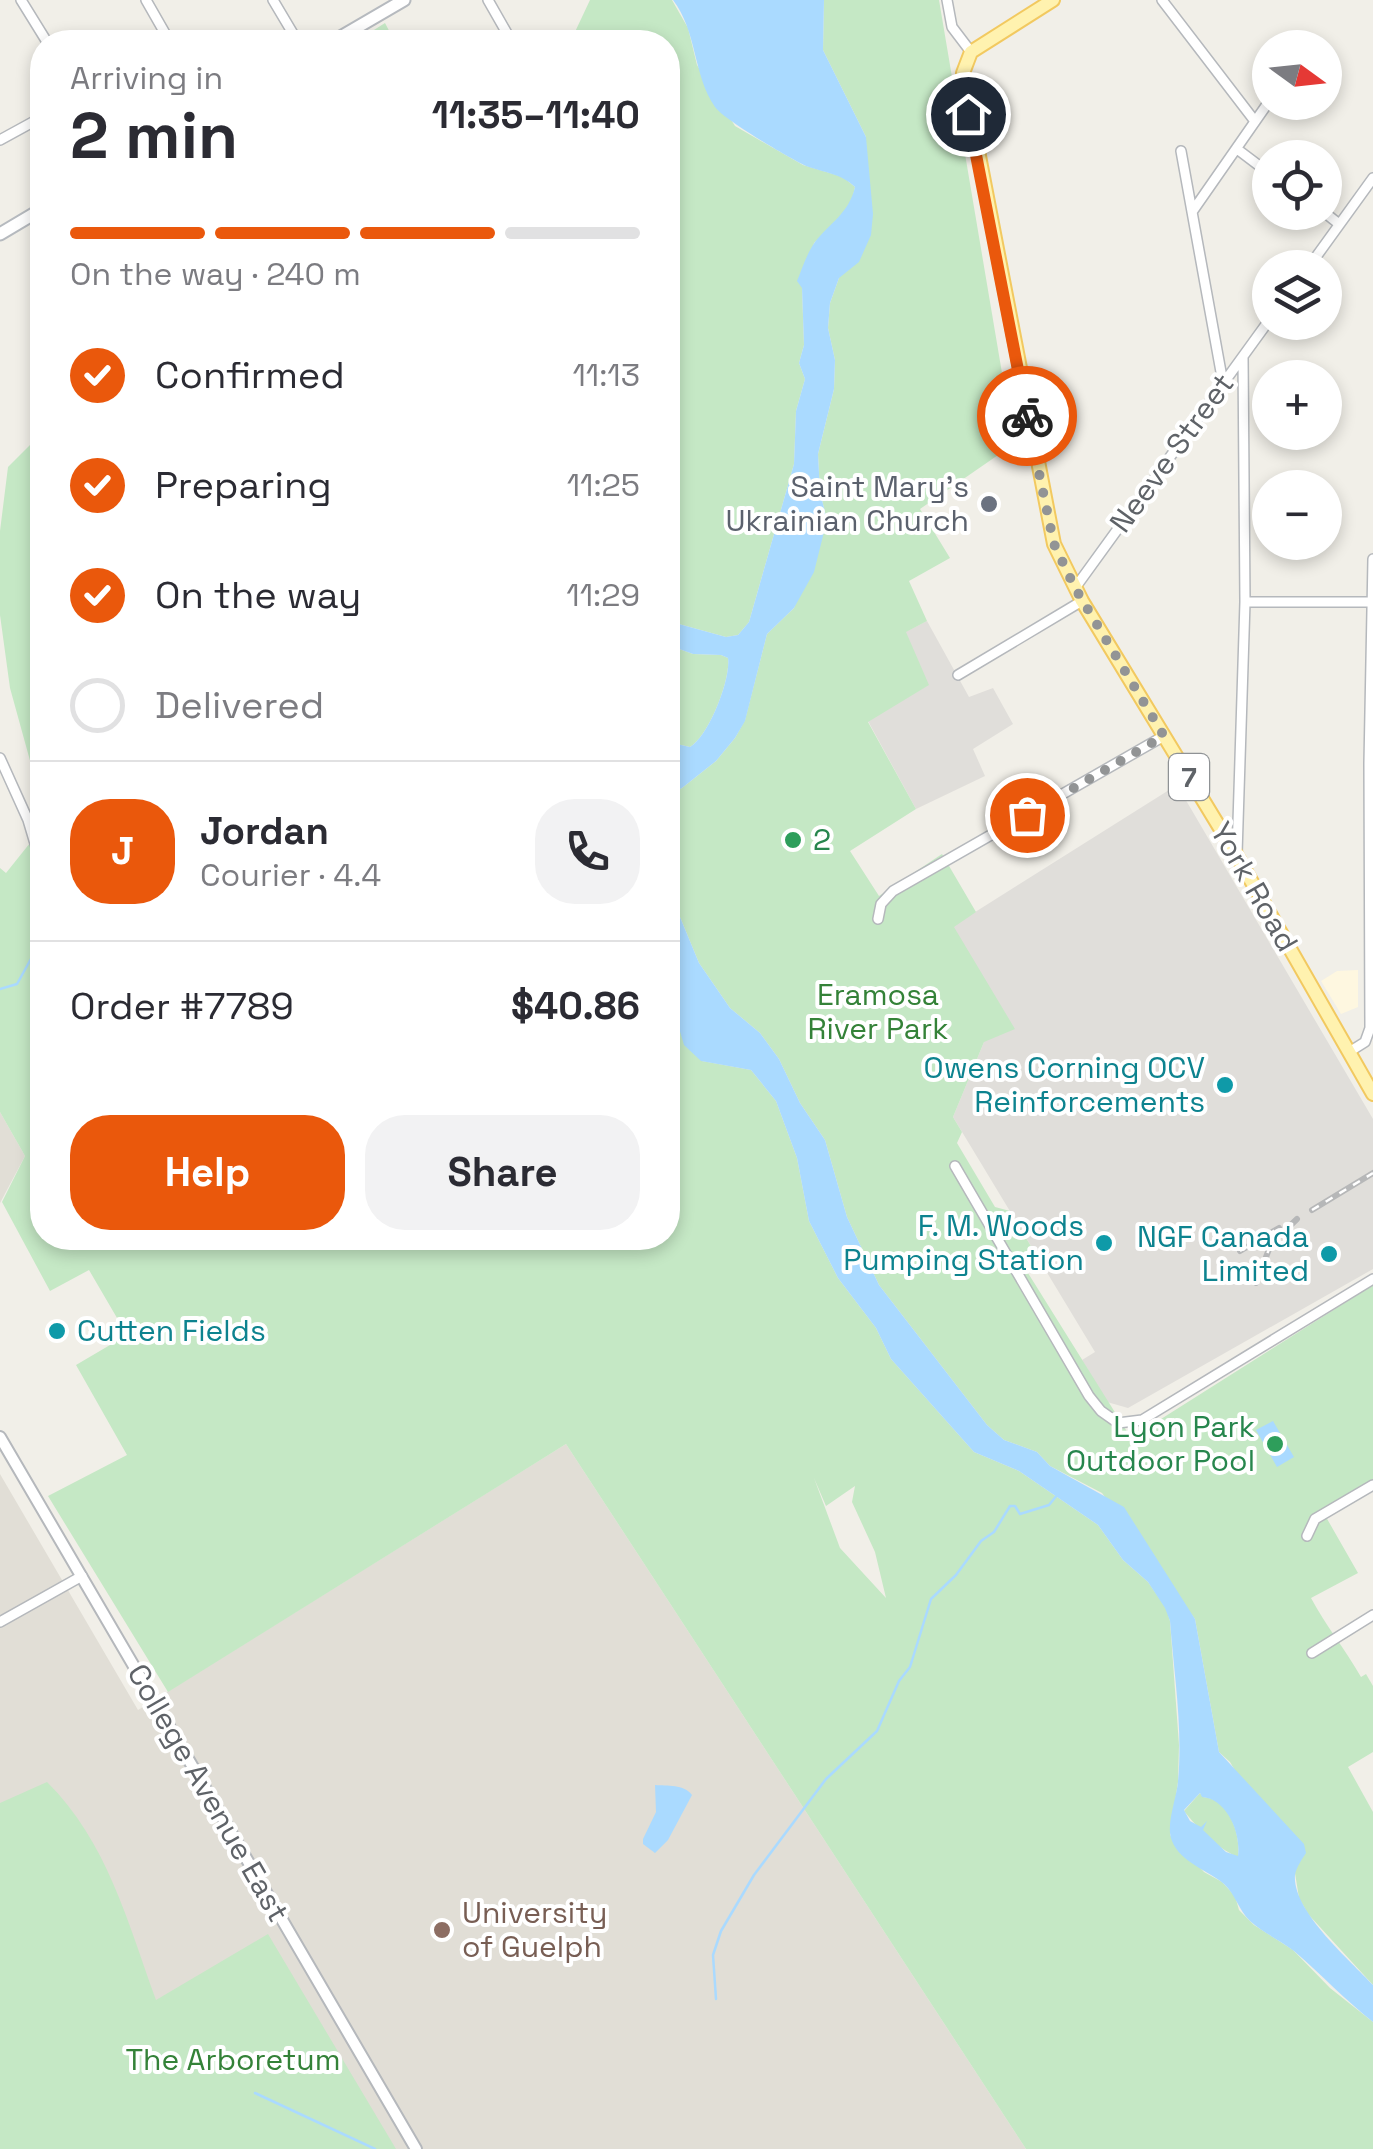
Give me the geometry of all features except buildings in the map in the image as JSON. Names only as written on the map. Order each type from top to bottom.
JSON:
[{"type":"main road","points":[[353,30],[404,0]]},
{"type":"main road","points":[[971,52],[1053,0]]},
{"type":"main road","name":"York Road","points":[[971,52],[964,66],[963,85],[1054,544],[1079,594],[1238,856],[1373,1094]]},
{"type":"main road","points":[[0,234],[30,216]]},
{"type":"street","points":[[21,0],[40,30]]},
{"type":"street","points":[[146,0],[163,30]]},
{"type":"street","points":[[273,0],[287,30]]},
{"type":"street","points":[[488,0],[505,30]]},
{"type":"street","points":[[947,0],[952,27],[971,52]]},
{"type":"street","points":[[1162,0],[1252,117]]},
{"type":"street","points":[[1192,212],[1254,120]]},
{"type":"street","points":[[0,140],[30,124]]},
{"type":"street","points":[[1236,150],[1252,161]]},
{"type":"street","points":[[1181,151],[1223,383]]},
{"type":"street","points":[[1342,221],[1373,178]]},
{"type":"street","name":"Neeve Street","points":[[1079,594],[1255,340]]},
{"type":"street","points":[[1238,856],[1245,602],[1243,356]]},
{"type":"street","points":[[1350,1052],[1370,1034],[1373,559]]},
{"type":"street","points":[[958,675],[1079,594]]},
{"type":"street","points":[[1245,602],[1372,602]]},
{"type":"street","points":[[878,919],[881,904],[892,891],[1164,736]]},
{"type":"street","points":[[0,758],[30,827]]},
{"type":"street","points":[[955,1166],[1089,1396],[1118,1423],[1142,1420],[1373,1279]]},
{"type":"street","name":"College Avenue East","points":[[0,1436],[416,2149]]},
{"type":"street","points":[[1308,1536],[1315,1519],[1373,1485]]},
{"type":"street","points":[[0,1622],[82,1576]]},
{"type":"street","points":[[1312,1653],[1373,1615]]},
{"type":"shaded area","points":[[927,621],[969,697],[993,688],[1013,724],[973,749],[985,776],[916,809],[868,721],[928,685],[905,632]]},
{"type":"shaded area","points":[[1177,785],[1373,1119],[1373,1269],[1128,1408],[1107,1402],[1082,1360],[1095,1352],[953,1117],[984,1042],[953,926]]},
{"type":"shaded area","points":[[1358,970],[1358,1007],[1341,1014],[1321,981],[1337,971]]},
{"type":"shaded area","points":[[0,1112],[25,1156],[0,1203]]},
{"type":"shaded area","name":"University of Guelph","points":[[566,1444],[1026,2149],[0,2149],[0,1474],[138,1710]]},
{"type":"green space","points":[[590,0],[672,0],[688,28],[697,65],[735,126],[803,165],[843,177],[855,187],[852,200],[838,221],[814,243],[802,288],[804,345],[799,363],[805,379],[796,411],[794,464],[749,622],[738,635],[726,637],[680,624],[680,30],[576,30]]},
{"type":"green space","name":"Eramosa River Park","points":[[824,0],[939,0],[1014,444],[920,509],[950,558],[909,581],[927,621],[906,632],[929,685],[868,722],[916,809],[850,851],[879,896],[942,854],[976,912],[954,927],[1015,1029],[984,1042],[953,1117],[962,1132],[957,1143],[995,1207],[1010,1211],[1032,1248],[1018,1257],[1131,1438],[1373,1285],[1373,1479],[1322,1510],[1358,1573],[1311,1598],[1361,1677],[1366,1674],[1373,1686],[1373,1752],[1348,1767],[1373,1812],[1373,1985],[1308,1914],[1299,1898],[1295,1873],[1230,1762],[1219,1752],[1195,1619],[1102,1493],[1050,1466],[1037,1452],[1004,1440],[987,1425],[879,1285],[847,1217],[825,1140],[800,1103],[779,1059],[760,1033],[730,1008],[699,963],[680,917],[680,789],[716,761],[745,720],[767,634],[794,608],[827,520],[820,492],[818,454],[834,389],[835,360],[828,328],[830,303],[839,278],[866,137],[823,50]]},
{"type":"green space","points":[[30,445],[30,760],[10,688],[0,615],[0,531],[8,467]]},
{"type":"green space","points":[[680,649],[728,658],[717,707],[704,732],[690,747],[680,745]]},
{"type":"green space","points":[[30,843],[30,1250],[680,1250],[680,1025],[702,1061],[751,1070],[776,1101],[797,1158],[809,1221],[838,1278],[876,1328],[891,1359],[974,1452],[1019,1471],[1098,1525],[1166,1608],[1179,1745],[1170,1835],[1204,1872],[1222,1882],[1235,1896],[1239,1910],[1254,1925],[1293,1950],[1330,1988],[1373,2022],[1373,2149],[1026,2149],[566,1444],[168,1692],[48,1496],[127,1455],[76,1365],[127,1335],[89,1270],[50,1291],[2,1202],[25,1156],[0,1112],[0,868],[6,873]],"holes":[[[814,1478],[826,1506],[855,1486],[852,1502],[875,1552],[886,1598],[840,1548]]]},
{"type":"green space","name":"The Arboretum","points":[[47,1782],[85,1830],[114,1884],[156,2000],[268,1934],[396,2149],[0,2149],[0,1803]]},
{"type":"green space","points":[[1200,1793],[1220,1804],[1231,1819],[1238,1857],[1215,1843],[1184,1811]]},
{"type":"water","points":[[673,0],[824,0],[823,50],[866,137],[873,214],[871,235],[859,262],[839,278],[830,303],[828,328],[835,360],[834,389],[818,454],[820,492],[827,520],[814,572],[794,608],[767,634],[745,721],[735,738],[716,761],[680,789],[680,745],[690,747],[711,720],[722,693],[728,658],[680,649],[680,624],[726,637],[738,635],[749,622],[794,464],[796,411],[805,379],[799,363],[804,345],[802,288],[797,281],[812,246],[844,211],[855,187],[787,156],[715,107],[681,12]]},
{"type":"water","points":[[680,917],[699,963],[730,1008],[760,1033],[779,1059],[800,1103],[825,1140],[847,1217],[879,1285],[987,1425],[1004,1440],[1037,1452],[1050,1466],[1124,1507],[1195,1619],[1219,1752],[1304,1844],[1306,1853],[1295,1875],[1297,1889],[1312,1919],[1373,1985],[1373,2022],[1294,1951],[1250,1921],[1224,1884],[1188,1860],[1172,1841],[1179,1721],[1170,1621],[1148,1582],[1123,1560],[1098,1525],[1019,1471],[974,1452],[891,1359],[876,1328],[838,1278],[809,1221],[797,1158],[776,1101],[751,1070],[701,1061],[684,1045],[680,1032]],"holes":[[[1200,1793],[1230,1819],[1237,1837],[1238,1856],[1226,1852],[1203,1830],[1207,1821],[1201,1827],[1190,1821],[1184,1810]]]},
{"type":"water","name":"Lyon Park Outdoor Pool","points":[[1273,1421],[1294,1457],[1277,1467],[1256,1430]]},
{"type":"water","points":[[655,1785],[680,1787],[692,1795],[668,1840],[655,1853],[643,1844],[643,1839],[656,1812]]},
{"type":"waterway","points":[[0,989],[17,984],[30,961]]},
{"type":"waterway","points":[[716,1999],[713,1955],[721,1931],[754,1875],[826,1779],[877,1731],[899,1681],[910,1667],[931,1599],[956,1575],[981,1541],[994,1532],[1010,1506],[1015,1506],[1020,1514],[1049,1505],[1058,1494]]},
{"type":"waterway","points":[[255,2093],[375,2149]]},
{"type":"railway","points":[[1312,1210],[1373,1173]]},
{"type":"railway","points":[[1256,1283],[1271,1244],[1297,1219]]},
{"type":"railway","points":[[1240,1251],[1279,1228]]},
{"type":"way so far","points":[[1027,416],[1054,544],[1075,588],[1164,736],[1027,815]]},
{"type":"place","name":"Saint Mary's Ukrainian Church","points":[[989,504]]},
{"type":"place","name":"2","points":[[793,840]]},
{"type":"place","name":"Owens Corning OCV Reinforcements","points":[[1225,1085]]},
{"type":"place","name":"F. M. Woods Pumping Station","points":[[1104,1243]]},
{"type":"place","name":"NGF Canada Limited","points":[[1329,1254]]},
{"type":"place","name":"Cutten Fields","points":[[57,1331]]},
{"type":"place","name":"Lyon Park Outdoor Pool","points":[[1275,1444]]},
{"type":"place","name":"University of Guelph","points":[[442,1930]]},
{"type":"route","points":[[968,114],[1027,416]]}]
